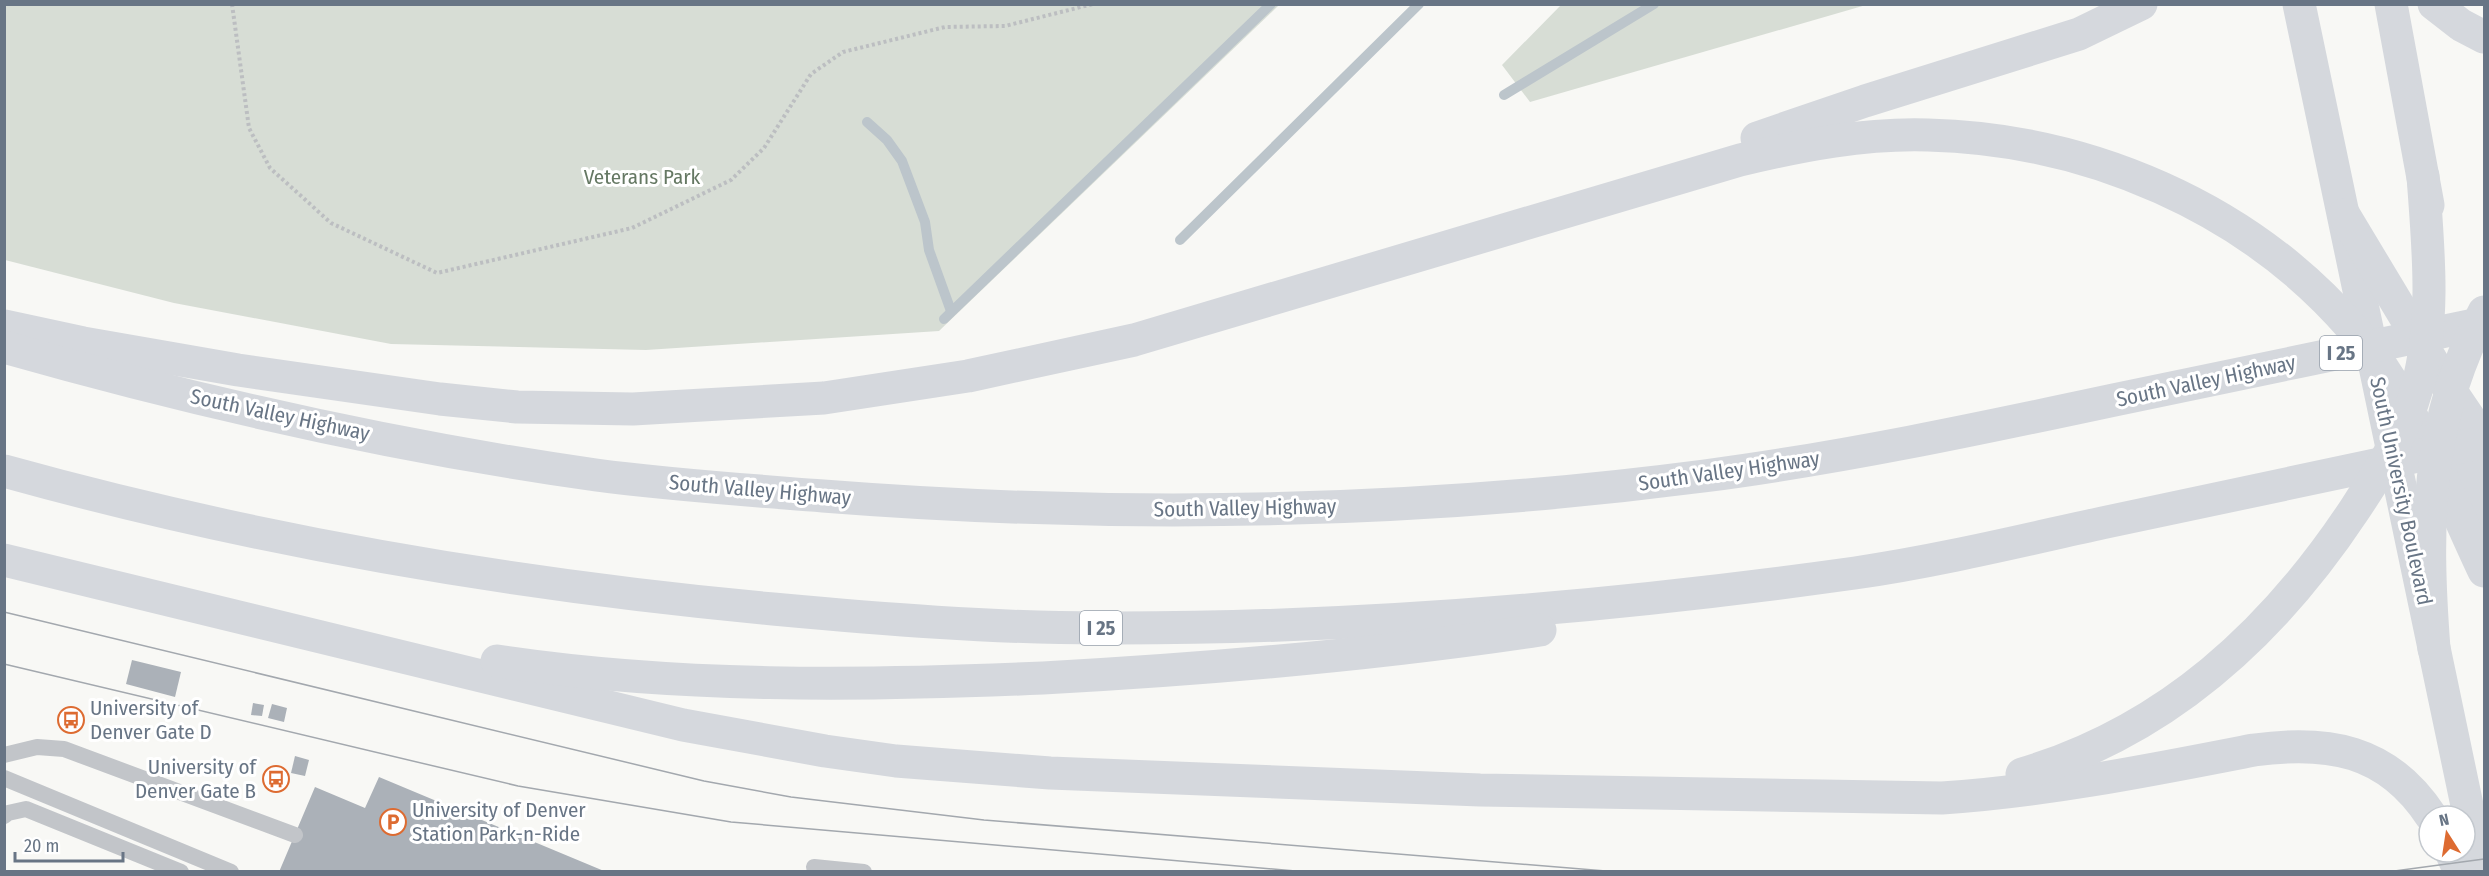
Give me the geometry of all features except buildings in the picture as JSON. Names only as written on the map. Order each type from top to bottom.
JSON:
[{"type":"main road","points":[[1501,231],[1865,101],[2079,34],[2141,4]]},
{"type":"main road","name":"South University Boulevard","points":[[2299,4],[2481,872]]},
{"type":"main road","points":[[2391,4],[2423,176],[2456,390],[2484,548]]},
{"type":"main road","points":[[2434,4],[2461,25],[2484,37]]},
{"type":"main road","points":[[4,326],[83,343],[238,369],[440,399],[506,406],[584,410],[764,403],[824,398],[906,387],[1019,366],[1134,340],[1740,160],[1856,138],[1927,135],[1998,140],[2070,155],[2184,197],[2221,218],[2289,266],[2347,322],[2373,355],[2409,411],[2434,460],[2484,571]]},
{"type":"main road","points":[[1851,796],[1932,791],[2012,777],[2081,753],[2119,736],[2153,716],[2223,664],[2277,613],[2342,529],[2392,449],[2417,388],[2425,350],[2430,278],[2423,176]]},
{"type":"main road","points":[[2344,215],[2425,350],[2456,390],[2484,441]]},
{"type":"main road","points":[[2433,649],[2428,545],[2434,460],[2443,412],[2456,390],[2484,310]]},
{"type":"main road","name":"South Valley Highway","points":[[4,347],[211,401],[334,428],[479,456],[600,475],[725,489],[893,502],[1007,508],[1123,510],[1340,506],[1481,499],[1703,476],[1806,462],[1916,442],[2484,323]]},
{"type":"main road","name":"I 25","points":[[4,471],[190,518],[310,544],[458,570],[615,592],[869,618],[1093,628],[1323,624],[1548,609],[1859,572],[1966,552],[2484,441]]},
{"type":"main road","points":[[4,560],[683,725],[825,752],[896,761],[1050,773],[1480,790],[1942,798],[1987,795],[2082,781],[2254,750],[2321,746],[2342,750],[2380,766],[2422,804]]},
{"type":"main road","points":[[206,610],[550,669],[730,681],[830,684],[936,683],[1226,667],[1429,646],[1585,624],[1859,572]]},
{"type":"lane","points":[[4,755],[37,747],[64,749],[295,835]]},
{"type":"lane","points":[[4,778],[231,872]]},
{"type":"lane","points":[[4,816],[26,809],[181,872]]},
{"type":"lane","points":[[814,867],[864,872]]},
{"type":"path","points":[[232,4],[249,128],[270,168],[331,222],[437,273],[632,228],[731,180],[764,148],[811,74],[843,52],[945,27],[1005,26],[1093,4]]},
{"type":"green space","name":"Veterans Park","points":[[4,5],[1279,5],[939,331],[646,350],[391,344],[174,303],[5,260]]},
{"type":"green space","points":[[1561,5],[1866,5],[1530,102],[1502,65]]},
{"type":"waterway","points":[[944,319],[1271,4]]},
{"type":"waterway","points":[[1180,240],[1419,4]]},
{"type":"waterway","points":[[1504,95],[1654,4]]},
{"type":"waterway","points":[[867,122],[887,140],[902,161],[925,222],[929,250],[951,311]]},
{"type":"tram line","points":[[4,612],[704,781],[791,797],[984,820],[1618,872]]},
{"type":"tram line","points":[[4,664],[518,786],[731,822],[1307,872]]},
{"type":"tram line","points":[[2387,872],[2484,859]]},
{"type":"place","name":"University of Denver Gate D","points":[[71,720]]},
{"type":"place","name":"University of Denver Gate B","points":[[276,779]]},
{"type":"place","name":"University of Denver Station Park-n-Ride","points":[[393,822]]}]
